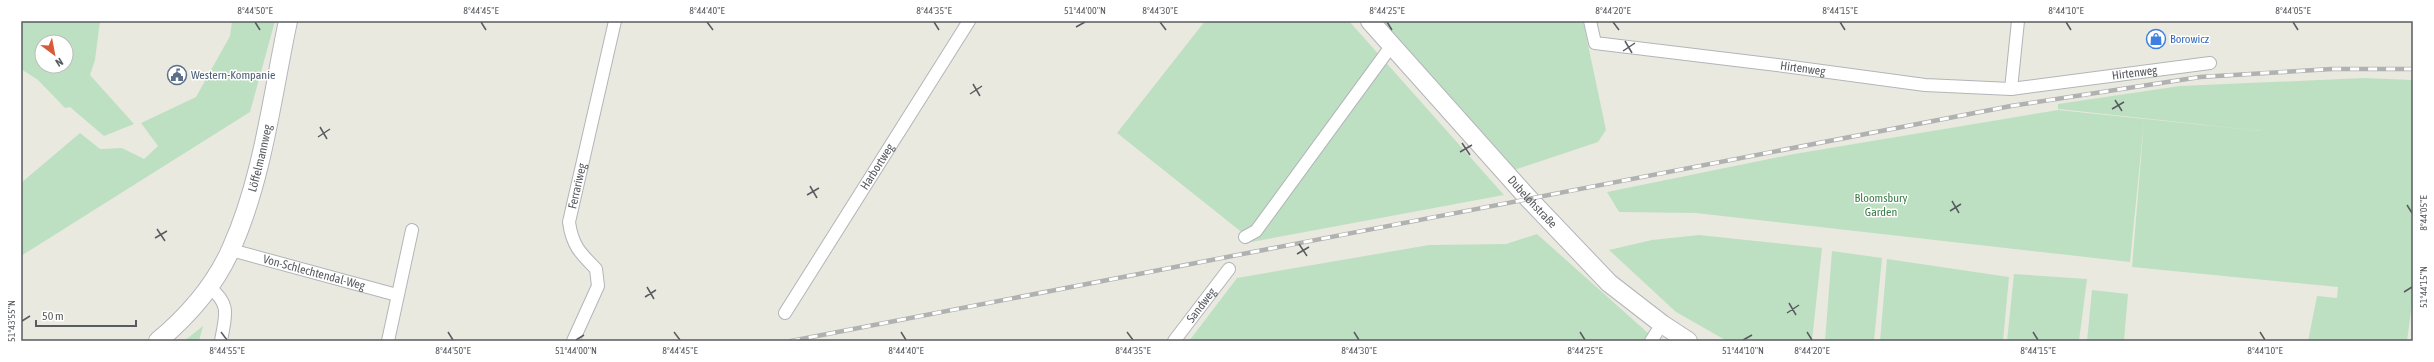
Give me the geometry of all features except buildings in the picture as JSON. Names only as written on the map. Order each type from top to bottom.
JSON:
[{"type":"main road","name":"Löffelmannweg","points":[[158,341],[194,307],[209,287],[231,250],[254,178],[288,21]]},
{"type":"main road","name":"Dubelohstraße","points":[[1370,21],[1609,283],[1662,324],[1688,341]]},
{"type":"street","name":"Ferrariweg","points":[[573,341],[598,286],[596,268],[581,255],[571,238],[570,222],[615,21]]},
{"type":"street","name":"Harbortweg","points":[[785,313],[969,21]]},
{"type":"street","name":"Hirtenweg","points":[[1590,21],[1595,43],[1777,64],[1925,85],[2011,89],[2210,63]]},
{"type":"street","points":[[2011,89],[2018,21]]},
{"type":"street","points":[[1245,237],[1256,231],[1392,45]]},
{"type":"street","points":[[388,341],[412,230]]},
{"type":"street","name":"Von-Schlechtendal-Weg","points":[[231,250],[398,295]]},
{"type":"street","name":"Sandweg","points":[[1174,341],[1229,269]]},
{"type":"street","points":[[209,287],[221,298],[226,307],[221,341]]},
{"type":"street","points":[[1651,341],[1662,324]]},
{"type":"green space","points":[[21,21],[100,21],[95,60],[90,75],[134,124],[104,136],[70,107],[65,108],[38,80],[21,69]]},
{"type":"green space","points":[[232,21],[275,21],[250,112],[21,256],[21,183],[80,133],[100,149],[122,148],[144,159],[158,146],[141,123],[196,97],[230,36]]},
{"type":"green space","points":[[1205,21],[1349,21],[1504,195],[1246,243],[1244,234],[1117,133]]},
{"type":"green space","points":[[1380,21],[1583,21],[1606,130],[1598,142],[1514,170]]},
{"type":"green space","name":"Bloomsbury Garden","points":[[2364,78],[2413,80],[2413,296],[2407,341],[2308,341],[2317,296],[2337,298],[2338,287],[2132,267],[2144,122],[2130,262],[1696,213],[1619,212],[1607,192],[1794,154],[2058,110],[2262,131],[2058,109],[2058,104],[2180,86]]},
{"type":"green space","points":[[1537,234],[1657,341],[1189,341],[1237,278],[1429,245],[1506,244]]},
{"type":"green space","points":[[1699,235],[1822,248],[1812,341],[1727,341],[1676,312],[1609,250],[1652,240]]},
{"type":"green space","points":[[1832,251],[1882,258],[1874,341],[1825,341]]},
{"type":"green space","points":[[1887,259],[2009,277],[2003,341],[1880,341]]},
{"type":"green space","points":[[2014,274],[2087,279],[2079,341],[2007,341]]},
{"type":"green space","points":[[2092,290],[2128,294],[2124,341],[2087,341]]},
{"type":"green space","points":[[203,326],[199,341],[184,341]]},
{"type":"railway","points":[[791,341],[2011,106],[2200,77],[2332,69],[2413,69]]},
{"type":"place","name":"Borowicz","points":[[2156,39]]},
{"type":"place","name":"Western-Kompanie","points":[[177,75]]}]
